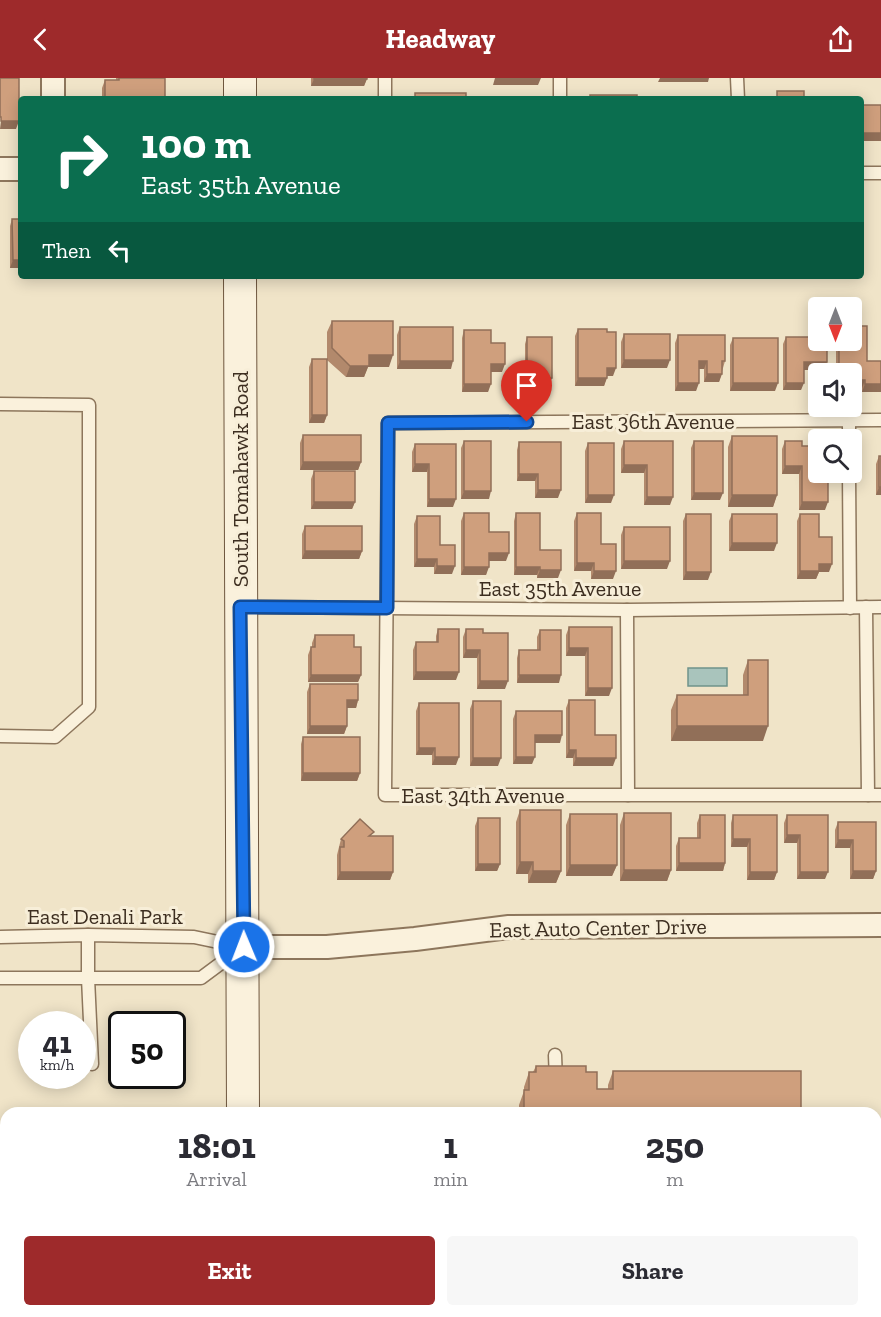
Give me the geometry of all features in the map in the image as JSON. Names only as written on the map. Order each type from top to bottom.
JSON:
[{"type":"main road","points":[[240,78],[240,96]]},
{"type":"main road","name":"South Tomahawk Road","points":[[240,279],[243,1107]]},
{"type":"street","points":[[53,78],[53,96]]},
{"type":"street","points":[[0,169],[18,170]]},
{"type":"street","name":"East Auto Center Drive","points":[[244,947],[327,946],[415,939],[509,927],[881,925]]},
{"type":"lane","points":[[385,78],[385,96]]},
{"type":"lane","points":[[560,78],[560,96]]},
{"type":"lane","points":[[737,78],[738,96]]},
{"type":"lane","points":[[864,173],[881,173]]},
{"type":"lane","points":[[0,404],[89,405],[89,707],[55,737],[0,736]]},
{"type":"lane","points":[[849,420],[849,429]]},
{"type":"lane","name":"East 36th Avenue","points":[[388,423],[881,420]]},
{"type":"lane","name":"East 34th Avenue","points":[[388,423],[385,795],[881,795]]},
{"type":"lane","points":[[849,483],[850,608]]},
{"type":"lane","name":"East 35th Avenue","points":[[240,607],[627,610],[881,607]]},
{"type":"lane","points":[[866,607],[868,795]]},
{"type":"lane","points":[[627,610],[628,795]]},
{"type":"lane","points":[[88,935],[89,1011]]},
{"type":"lane","name":"East Denali Park","points":[[0,937],[88,935],[194,937],[244,947]]},
{"type":"lane","points":[[0,978],[201,978],[244,947]]},
{"type":"lane","points":[[555,1055],[556,1081]]},
{"type":"water","points":[[688,668],[727,668],[727,686],[688,686]]},
{"type":"building","points":[[0,78],[19,78],[18,121],[1,121]]},
{"type":"building","points":[[119,78],[165,78],[165,96],[105,96],[105,80],[119,80]]},
{"type":"building","points":[[367,78],[367,79],[314,79]]},
{"type":"building","points":[[777,91],[804,91],[804,96],[777,96]]},
{"type":"building","points":[[415,93],[466,93],[466,96],[415,96]]},
{"type":"building","points":[[590,95],[637,95],[637,96]]},
{"type":"building","points":[[864,105],[881,105],[881,133],[864,133]]},
{"type":"building","points":[[12,219],[18,219],[18,260],[13,260]]},
{"type":"building","points":[[332,321],[393,321],[393,355],[369,355],[369,366],[350,366],[332,348]]},
{"type":"building","points":[[862,326],[867,326],[867,361],[881,361],[881,384],[865,384],[865,380],[862,380],[862,363],[839,363],[839,351],[862,351]]},
{"type":"building","points":[[400,327],[453,327],[453,361],[400,361]]},
{"type":"building","points":[[578,329],[607,329],[607,332],[616,332],[616,368],[607,368],[607,378],[578,378]]},
{"type":"building","points":[[464,330],[491,330],[491,343],[505,343],[505,364],[491,364],[491,384],[464,384]]},
{"type":"building","points":[[624,334],[670,334],[670,360],[624,360]]},
{"type":"building","points":[[678,335],[725,335],[725,361],[722,361],[722,374],[707,374],[707,361],[699,361],[699,383],[678,383]]},
{"type":"building","points":[[527,337],[552,337],[552,378],[527,378]]},
{"type":"building","points":[[786,337],[808,337],[808,351],[827,351],[827,362],[804,362],[804,383],[786,383]]},
{"type":"building","points":[[733,338],[778,338],[778,383],[733,383]]},
{"type":"building","points":[[312,359],[327,359],[327,415],[312,415]]},
{"type":"building","points":[[303,435],[361,435],[361,462],[303,462]]},
{"type":"building","points":[[732,436],[777,436],[777,495],[732,495]]},
{"type":"building","points":[[464,441],[491,441],[491,491],[464,491]]},
{"type":"building","points":[[624,441],[673,441],[673,497],[647,497],[647,465],[624,465]]},
{"type":"building","points":[[694,441],[723,441],[723,493],[694,493]]},
{"type":"building","points":[[785,441],[802,441],[802,446],[808,446],[808,483],[828,483],[828,502],[802,502],[802,466],[785,466]]},
{"type":"building","points":[[519,442],[561,442],[561,490],[538,490],[538,474],[519,474]]},
{"type":"building","points":[[588,443],[614,443],[614,495],[588,495]]},
{"type":"building","points":[[415,444],[456,444],[456,499],[429,499],[429,464],[415,464]]},
{"type":"building","points":[[879,456],[881,456],[881,487],[879,487]]},
{"type":"building","points":[[314,471],[355,471],[355,502],[314,502]]},
{"type":"building","points":[[464,513],[489,513],[489,532],[509,532],[509,553],[489,553],[489,567],[464,567]]},
{"type":"building","points":[[516,513],[540,513],[540,550],[561,550],[561,570],[516,567]]},
{"type":"building","points":[[577,513],[601,513],[601,544],[616,544],[616,571],[594,571],[594,563],[577,563]]},
{"type":"building","points":[[686,514],[711,514],[711,572],[686,572]]},
{"type":"building","points":[[732,514],[777,514],[777,543],[732,543]]},
{"type":"building","points":[[800,514],[819,514],[819,537],[832,537],[832,564],[819,564],[819,571],[800,571]]},
{"type":"building","points":[[417,516],[440,516],[440,545],[455,545],[455,566],[437,566],[437,559],[417,559]]},
{"type":"building","points":[[305,526],[362,526],[362,551],[305,551]]},
{"type":"building","points":[[624,527],[670,527],[670,561],[624,561]]},
{"type":"building","points":[[569,627],[612,627],[612,688],[588,688],[588,648],[569,648]]},
{"type":"building","points":[[438,629],[459,629],[459,672],[416,672],[416,642],[438,642]]},
{"type":"building","points":[[466,629],[483,629],[483,633],[508,633],[508,681],[480,681],[480,650],[466,650]]},
{"type":"building","points":[[540,630],[561,630],[561,675],[519,675],[519,650],[540,650]]},
{"type":"building","points":[[315,635],[354,635],[354,647],[361,647],[361,675],[311,675],[311,647],[315,647]]},
{"type":"building","points":[[748,660],[768,660],[768,726],[677,726],[677,695],[748,695]]},
{"type":"building","points":[[310,684],[358,684],[358,700],[347,700],[347,726],[310,726]]},
{"type":"building","points":[[569,700],[595,700],[595,735],[616,735],[616,758],[576,758],[576,750],[569,750]]},
{"type":"building","points":[[473,701],[501,701],[501,758],[473,758]]},
{"type":"building","points":[[419,703],[459,703],[459,757],[435,757],[435,748],[419,748]]},
{"type":"building","points":[[516,711],[562,711],[562,735],[535,735],[535,757],[516,757]]},
{"type":"building","points":[[303,737],[360,737],[360,773],[303,773]]},
{"type":"building","points":[[520,810],[561,810],[561,871],[533,871],[533,862],[520,862]]},
{"type":"building","points":[[624,813],[671,813],[671,870],[624,870]]},
{"type":"building","points":[[570,814],[617,814],[617,865],[570,865]]},
{"type":"building","points":[[700,815],[725,815],[725,863],[679,863],[679,838],[700,838]]},
{"type":"building","points":[[733,815],[777,815],[777,872],[750,872],[750,839],[733,839]]},
{"type":"building","points":[[787,815],[828,815],[828,872],[800,872],[800,835],[787,835]]},
{"type":"building","points":[[478,818],[500,818],[500,864],[478,864]]},
{"type":"building","points":[[360,819],[374,832],[369,836],[393,836],[393,872],[340,872],[340,847],[344,847],[344,841],[341,839]]},
{"type":"building","points":[[838,822],[876,822],[876,871],[853,871],[853,840],[838,840]]},
{"type":"building","points":[[536,1066],[586,1066],[586,1072],[597,1072],[597,1089],[613,1089],[613,1071],[801,1071],[801,1107],[524,1107],[524,1090],[529,1090],[529,1072],[536,1072]]},
{"type":"route","points":[[244,947],[240,607],[387,608],[388,423],[527,422]]}]
